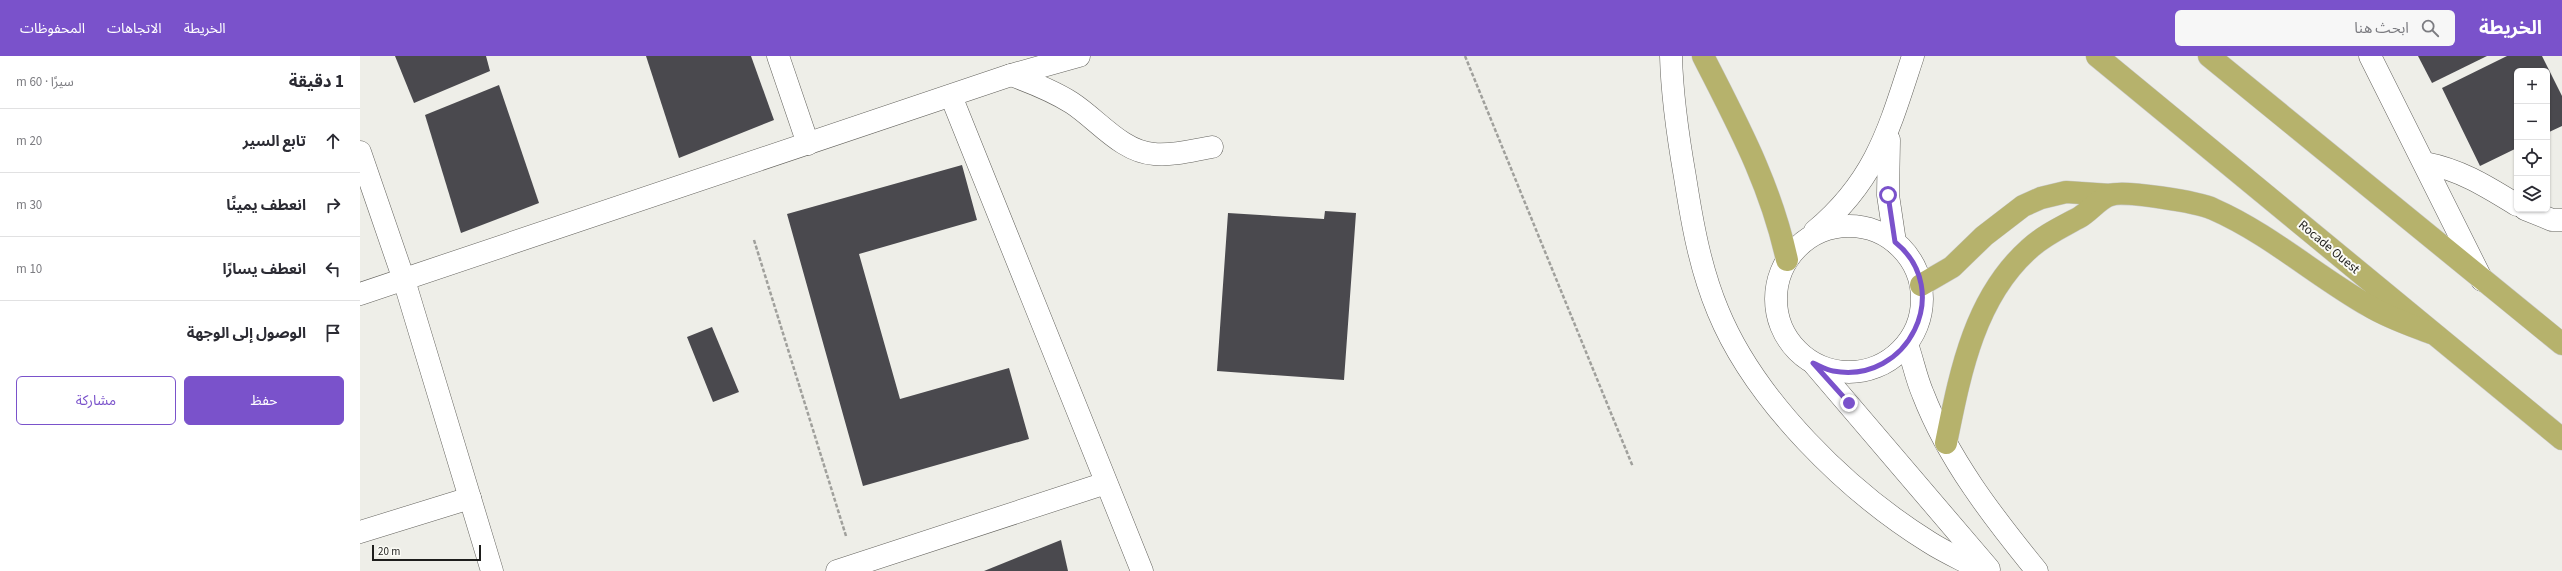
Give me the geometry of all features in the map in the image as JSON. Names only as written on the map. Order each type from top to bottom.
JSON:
[{"type":"highway","points":[[1703,56],[1747,142],[1764,181],[1774,208],[1787,260]]},
{"type":"highway","name":"Rocade Ouest","points":[[2097,56],[2431,333],[2562,439]]},
{"type":"highway","points":[[2209,56],[2562,344]]},
{"type":"highway","points":[[1921,285],[1952,267],[1984,236],[2023,206],[2041,198],[2066,192],[2171,198],[2211,208],[2253,229],[2368,306],[2399,321],[2431,333]]},
{"type":"highway","points":[[1946,443],[1960,375],[1974,331],[1983,311],[2012,264],[2045,236],[2080,216],[2111,195]]},
{"type":"street","points":[[778,56],[808,144]]},
{"type":"street","points":[[360,294],[1011,75],[1079,56]]},
{"type":"street","points":[[1672,56],[1672,80],[1693,231],[1718,311],[1738,351],[1760,386],[1800,436],[1833,467],[1864,494],[1929,542],[1983,571]]},
{"type":"street","points":[[1913,56],[1881,150],[1850,198],[1787,260],[1779,278],[1776,297],[1778,317],[1786,335],[1797,351],[1813,363],[1991,571]]},
{"type":"street","points":[[2370,56],[2482,280]]},
{"type":"street","points":[[1011,75],[1057,94],[1073,104],[1121,141],[1143,153],[1168,154],[1212,147]]},
{"type":"street","points":[[951,96],[1142,571]]},
{"type":"street","points":[[1891,123],[1887,171],[1890,219],[1895,242]]},
{"type":"street","points":[[360,152],[404,280],[492,571]]},
{"type":"street","points":[[2424,163],[2449,168],[2473,178],[2514,203]]},
{"type":"street","points":[[2532,212],[2552,220],[2562,220]]},
{"type":"street","points":[[1809,237],[1827,228],[1847,225],[1868,227],[1887,235],[1903,248],[1915,265],[1921,285],[1923,305],[1918,326],[1908,344],[1892,359],[1874,368],[1853,372],[1832,371],[1813,363]]},
{"type":"street","points":[[1908,344],[1923,394],[1946,443],[1984,501],[2037,571]]},
{"type":"street","points":[[846,568],[1106,483]]},
{"type":"street","points":[[360,532],[470,498]]},
{"type":"path","points":[[1465,56],[1633,467]]},
{"type":"path","points":[[754,240],[846,568]]},
{"type":"building","points":[[395,56],[486,56],[490,71],[414,103]]},
{"type":"building","points":[[646,56],[751,56],[774,120],[679,158]]},
{"type":"building","points":[[2418,56],[2487,56],[2432,83]]},
{"type":"building","points":[[2507,56],[2542,56],[2548,68],[2514,68],[2514,149],[2480,166],[2442,88]]},
{"type":"building","points":[[2550,72],[2562,96],[2562,126],[2550,132]]},
{"type":"building","points":[[499,85],[539,203],[461,233],[425,115]]},
{"type":"building","points":[[962,165],[977,220],[859,254],[900,399],[1009,368],[1029,439],[863,486],[787,214]]},
{"type":"building","points":[[1325,211],[1356,213],[1344,380],[1217,371],[1228,213],[1324,219]]},
{"type":"building","points":[[712,327],[739,392],[713,402],[687,337]]},
{"type":"building","points":[[1061,540],[1068,571],[984,571]]},
{"type":"route","points":[[1849,403],[1813,363],[1832,371],[1853,372],[1874,368],[1892,359],[1908,344],[1918,326],[1923,305],[1921,285],[1915,265],[1903,248],[1895,242],[1890,219],[1888,195]]}]
